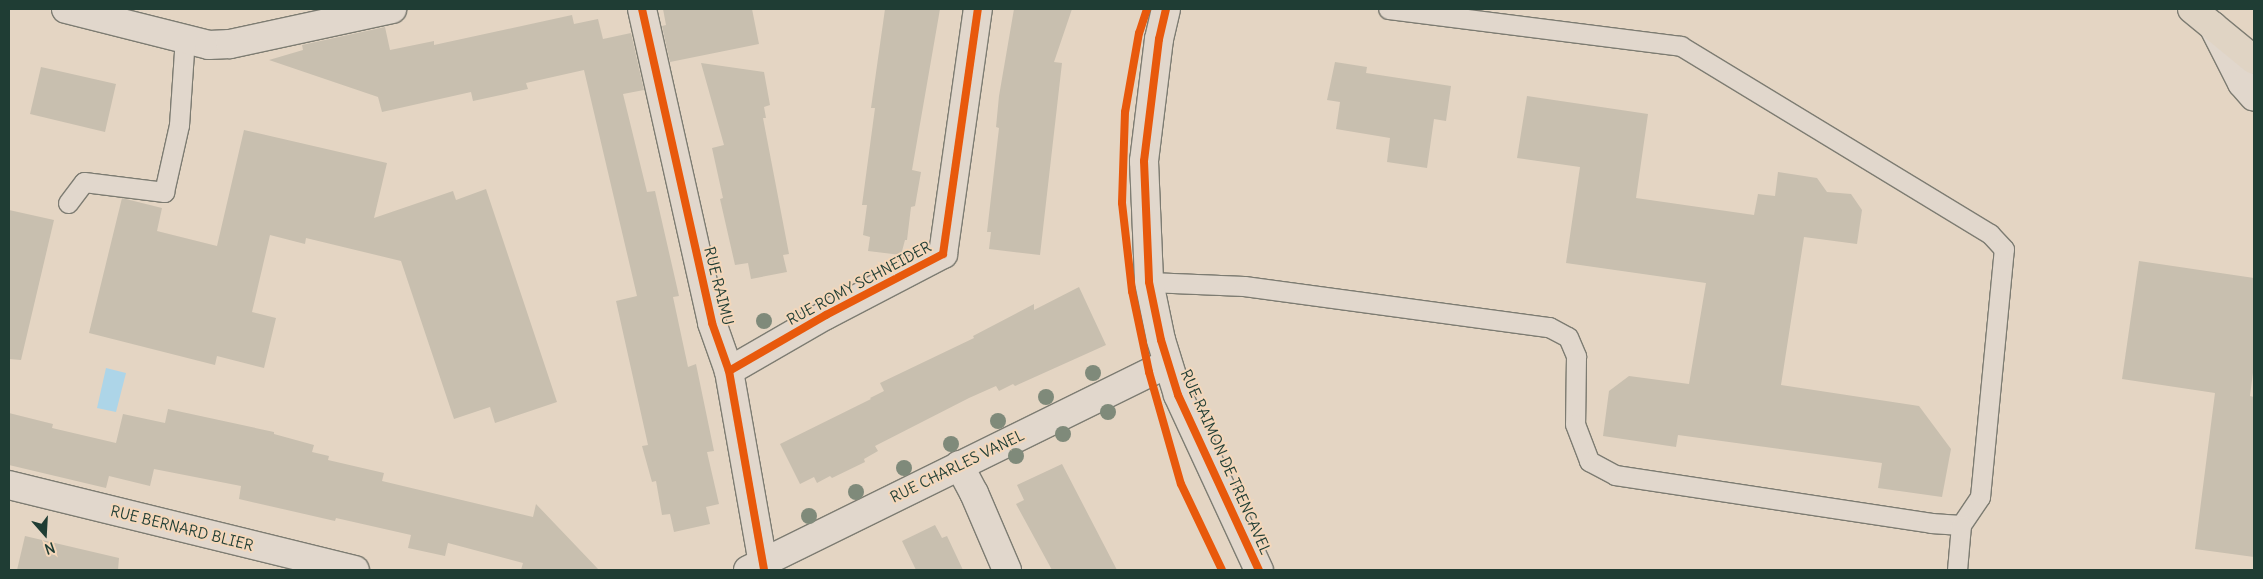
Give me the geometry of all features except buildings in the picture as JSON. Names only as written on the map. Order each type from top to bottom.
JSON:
[{"type":"main road","points":[[2202,17],[2254,60]]},
{"type":"street","points":[[66,9],[210,45],[230,44],[392,9]]},
{"type":"street","name":"RUE RAIMU","points":[[642,9],[712,323],[729,371],[758,568]]},
{"type":"street","name":"RUE ROMY SCHNEIDER","points":[[729,371],[826,315],[943,254],[978,9]]},
{"type":"street","name":"RUE RAIMON DE TRENCAVEL","points":[[1166,9],[1159,39],[1144,161],[1149,282],[1167,364],[1178,394],[1259,570]]},
{"type":"street","points":[[2202,17],[2242,83],[2254,97]]},
{"type":"street","name":"RUE CHARLES VANEL","points":[[758,568],[959,464],[1167,364]]},
{"type":"street","points":[[959,464],[974,493],[1007,570]]},
{"type":"street","name":"RUE BERNARD BLIER","points":[[9,485],[355,570]]},
{"type":"lane","points":[[1388,9],[1681,46],[1990,234],[2004,249],[1980,497],[1961,525],[1958,570]]},
{"type":"lane","points":[[68,203],[84,182],[164,192],[179,125],[184,38]]},
{"type":"lane","points":[[1149,282],[1244,286],[1549,327],[1568,337],[1576,356],[1575,424],[1589,461],[1615,475],[1931,523],[1961,525]]},
{"type":"water","points":[[106,368],[126,373],[116,412],[97,408]]},
{"type":"cycle path","points":[[642,9],[712,323],[729,371],[764,570]]},
{"type":"cycle path","points":[[729,371],[826,315],[943,254],[978,9]]},
{"type":"cycle path","points":[[1147,9],[1139,33],[1125,112],[1122,203],[1132,291],[1149,372],[1181,484],[1222,570]]},
{"type":"cycle path","points":[[1166,9],[1159,39],[1144,161],[1149,282],[1161,340],[1178,395],[1259,570]]}]
